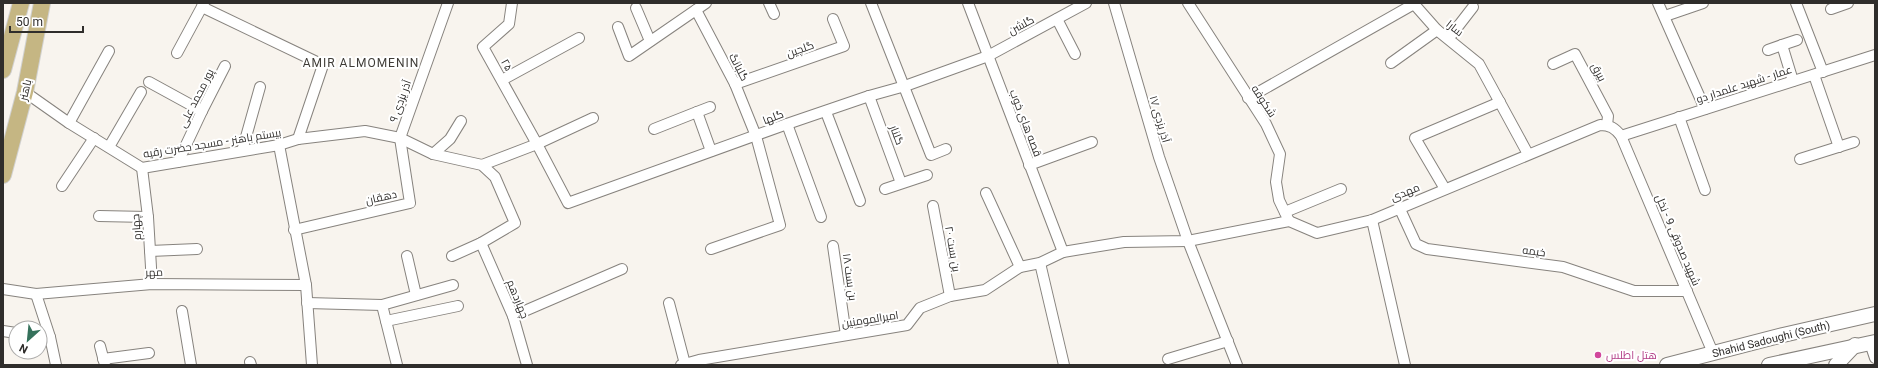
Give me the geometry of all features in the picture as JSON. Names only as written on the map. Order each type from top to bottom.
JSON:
[{"type":"main road","points":[[3,70],[21,3]]},
{"type":"main road","name":"باهنر","points":[[3,175],[25,92],[42,3]]},
{"type":"main road","name":"Shahid Sadoughi (South)","points":[[1667,365],[1783,335],[1875,314]]},
{"type":"main road","points":[[1769,365],[1789,363],[1872,342]]},
{"type":"main road","points":[[1836,365],[1856,345]]},
{"type":"street","name":"آذر یزدی ۹","points":[[400,138],[448,3]]},
{"type":"street","name":"۲۵","points":[[512,3],[509,24],[483,47],[568,203]]},
{"type":"street","points":[[618,27],[629,56],[706,3]]},
{"type":"street","points":[[769,3],[774,14]]},
{"type":"street","points":[[871,3],[931,155],[946,149]]},
{"type":"street","name":"قصه های خوب","points":[[968,3],[1063,252]]},
{"type":"street","name":"گلشن","points":[[988,56],[1086,3]]},
{"type":"street","name":"آذر یزدی ۱۷","points":[[1115,3],[1159,157],[1188,241],[1237,365]]},
{"type":"street","name":"شکوفه","points":[[1188,3],[1266,124],[1280,154],[1276,182],[1279,200],[1287,217]]},
{"type":"street","name":"سارا","points":[[1248,98],[1415,3],[1437,30],[1449,38],[1479,64],[1528,154]]},
{"type":"street","points":[[1658,3],[1706,109]]},
{"type":"street","points":[[1665,16],[1703,3]]},
{"type":"street","points":[[1796,3],[1819,74],[1839,147]]},
{"type":"street","points":[[1831,8],[1848,3]]},
{"type":"street","points":[[177,53],[203,5],[323,65],[298,139]]},
{"type":"street","points":[[636,8],[650,41]]},
{"type":"street","points":[[1449,38],[1473,8]]},
{"type":"street","name":"گلبانگ","points":[[696,10],[735,84],[756,136],[780,225],[711,249]]},
{"type":"street","name":"گلچین","points":[[735,84],[844,46],[833,19]]},
{"type":"street","points":[[1057,19],[1075,54]]},
{"type":"street","points":[[1391,63],[1437,30]]},
{"type":"street","points":[[502,80],[580,38]]},
{"type":"street","points":[[1768,50],[1796,40]]},
{"type":"street","points":[[1782,46],[1793,81]]},
{"type":"street","points":[[69,123],[109,51]]},
{"type":"street","name":"بیرق","points":[[1553,64],[1575,54],[1608,116],[1607,125]]},
{"type":"street","name":"عمار - شهید علمدار دو","points":[[1621,136],[1875,55]]},
{"type":"street","name":"گلها","points":[[568,203],[787,124],[870,96],[905,86],[988,56]]},
{"type":"street","name":"پور محمد علی","points":[[178,162],[225,66]]},
{"type":"street","points":[[149,82],[202,111]]},
{"type":"street","points":[[242,151],[260,88]]},
{"type":"street","name":"بیستم باهنر - مسجد حضرت رقیه","points":[[25,92],[69,123],[142,168],[279,146],[298,139],[365,131],[400,138],[433,154],[482,164]]},
{"type":"street","points":[[108,147],[141,92]]},
{"type":"street","name":"گلنار","points":[[870,96],[901,183]]},
{"type":"street","points":[[1445,189],[1415,138],[1500,102]]},
{"type":"street","points":[[654,129],[710,108]]},
{"type":"street","points":[[697,112],[711,151]]},
{"type":"street","points":[[826,112],[860,201]]},
{"type":"street","points":[[1679,117],[1705,190]]},
{"type":"street","points":[[452,256],[481,243],[515,223],[495,177],[482,164],[537,144],[593,118]]},
{"type":"street","points":[[433,154],[450,139],[461,121]]},
{"type":"street","points":[[787,124],[821,217]]},
{"type":"street","name":"مهدی","points":[[1287,217],[1317,232],[1372,220],[1528,154],[1600,125],[1607,125]]},
{"type":"street","points":[[1607,125],[1615,129],[1621,136]]},
{"type":"street","name":"شهید صدوقی 9 - نخل","points":[[1621,136],[1713,353]]},
{"type":"street","points":[[62,186],[94,138]]},
{"type":"street","name":"دهقان","points":[[294,230],[410,203],[400,138]]},
{"type":"street","points":[[1029,165],[1092,142]]},
{"type":"street","points":[[1800,159],[1854,142]]},
{"type":"street","points":[[279,146],[294,230],[306,285],[312,365]]},
{"type":"street","name":"چهارم","points":[[142,168],[148,217],[152,284]]},
{"type":"street","points":[[885,189],[928,174]]},
{"type":"street","points":[[1188,241],[1287,217],[1341,189]]},
{"type":"street","points":[[986,193],[1020,267]]},
{"type":"street","name":"بن بست ۲۰","points":[[933,206],[950,296]]},
{"type":"street","name":"خیمه","points":[[1400,207],[1416,244],[1427,249],[1563,267],[1634,291],[1687,291]]},
{"type":"street","points":[[100,216],[148,217]]},
{"type":"street","points":[[1372,220],[1405,365]]},
{"type":"street","name":"امیرالمومنین","points":[[683,364],[700,363],[907,325],[920,308],[950,296],[985,290],[1020,267],[1040,263],[1063,252],[1124,242],[1188,241]]},
{"type":"street","name":"چهاردهم","points":[[481,243],[513,316],[527,365]]},
{"type":"street","name":"بن بست ۱۸","points":[[833,246],[846,335]]},
{"type":"street","points":[[150,251],[197,249]]},
{"type":"street","points":[[407,256],[416,294]]},
{"type":"street","points":[[1040,263],[1064,365]]},
{"type":"street","points":[[513,316],[622,269]]},
{"type":"street","name":"مهر","points":[[3,289],[36,294],[152,284],[306,285]]},
{"type":"street","points":[[307,303],[382,305],[416,294],[453,285]]},
{"type":"street","points":[[36,294],[41,320]]},
{"type":"street","points":[[669,303],[683,364]]},
{"type":"street","points":[[382,305],[397,365]]},
{"type":"street","points":[[386,321],[458,306]]},
{"type":"street","points":[[182,312],[191,365]]},
{"type":"street","points":[[1168,359],[1228,341]]},
{"type":"street","points":[[1872,342],[1875,358]]},
{"type":"street","points":[[48,345],[56,365]]},
{"type":"street","points":[[100,346],[104,362],[149,353]]},
{"type":"place","name":"هتل اطلس","points":[[1598,355]]},
{"type":"district","name":"AMIR ALMOMENIN","points":[[361,63]]}]
